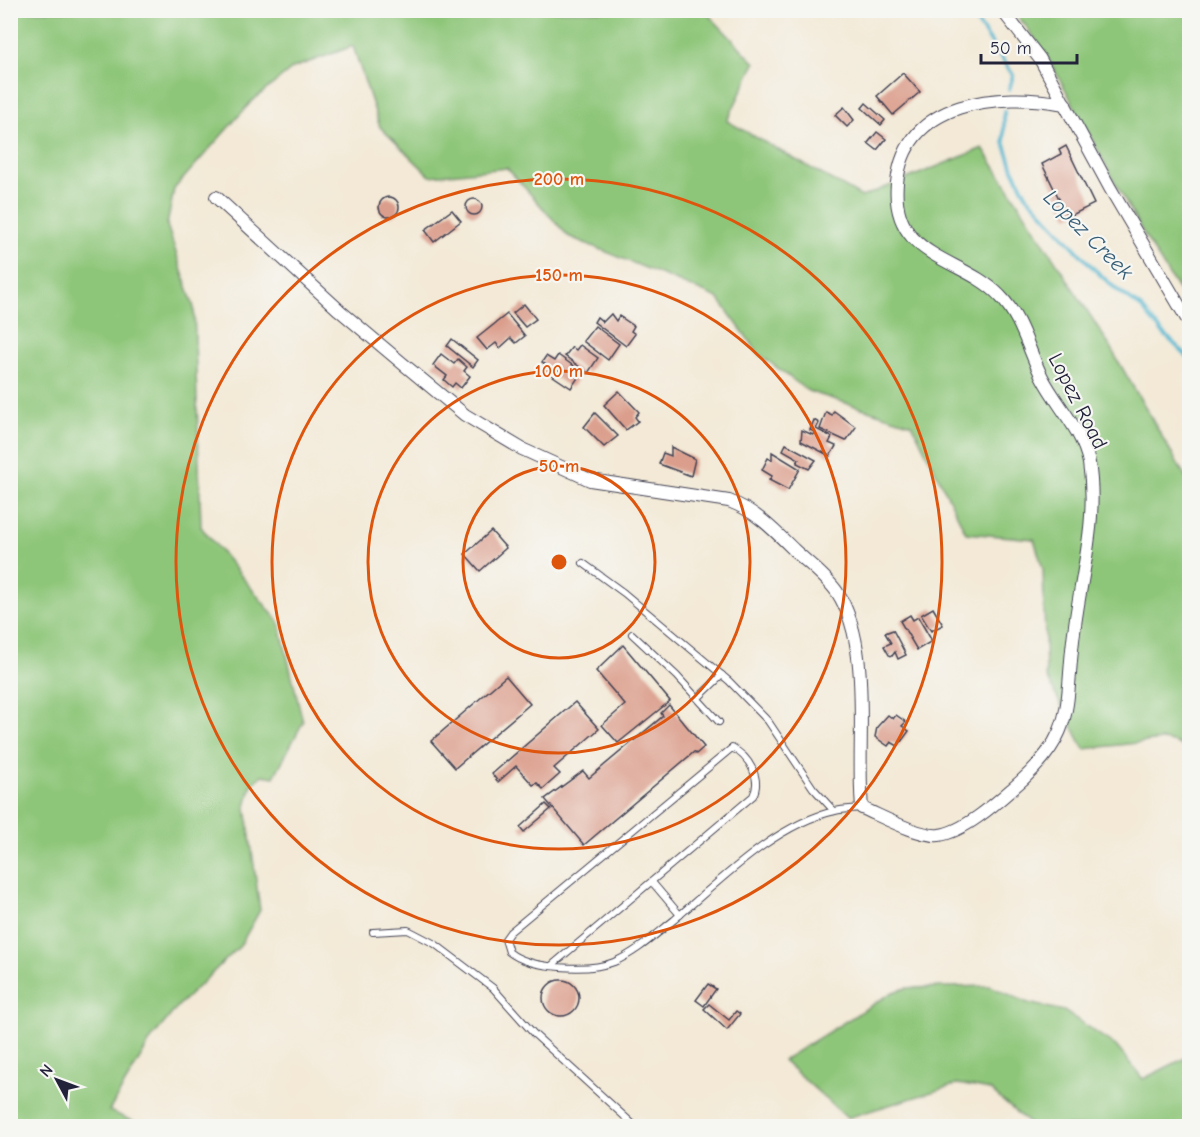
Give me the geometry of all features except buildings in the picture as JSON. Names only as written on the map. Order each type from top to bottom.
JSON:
[{"type":"street","points":[[1002,10],[1040,59],[1110,188],[1190,324]]},
{"type":"street","name":"Lopez Road","points":[[862,808],[922,833],[938,835],[952,830],[988,810],[1035,770],[1060,736],[1066,717],[1075,622],[1090,539],[1092,497],[1089,461],[1078,434],[1043,379],[1008,304],[998,293],[932,255],[915,240],[905,226],[899,208],[897,184],[902,163],[920,130],[931,119],[949,110],[974,103],[1027,99],[1065,104]]},
{"type":"street","points":[[216,197],[339,310],[465,415],[522,449],[590,480],[729,501],[748,508],[768,524],[836,590],[852,621],[861,705],[859,779],[862,808]]},
{"type":"lane","points":[[583,563],[624,593],[722,675],[768,721],[813,788],[834,811]]},
{"type":"lane","points":[[632,634],[698,698],[719,722]]},
{"type":"lane","points":[[698,698],[722,675]]},
{"type":"lane","points":[[551,966],[753,796],[758,787],[757,780],[740,752],[732,748],[724,752],[510,932],[505,939],[508,952],[531,963],[551,966],[613,963],[643,945],[778,837],[834,811],[862,808]]},
{"type":"lane","points":[[652,882],[680,915]]},
{"type":"lane","points":[[373,932],[408,930],[435,944],[493,988],[534,1034],[635,1126]]},
{"type":"green space","points":[[10,11],[705,11],[755,63],[727,121],[862,197],[983,148],[1106,340],[1189,483],[1189,750],[1176,743],[1163,740],[1084,749],[1046,676],[1043,569],[1034,539],[966,533],[912,424],[808,391],[759,354],[718,298],[568,236],[507,168],[430,176],[380,127],[353,46],[293,68],[251,102],[174,189],[167,225],[194,308],[201,527],[279,622],[303,722],[274,777],[262,775],[251,786],[246,807],[260,910],[240,946],[179,1005],[152,1038],[109,1111],[145,1126],[11,1126]]},
{"type":"green space","points":[[1013,11],[1189,11],[1189,305],[1145,236],[1049,60]]},
{"type":"green space","points":[[990,986],[1028,1003],[1064,1011],[1116,1046],[1143,1079],[1189,1056],[1189,1126],[1032,1126],[990,1090],[958,1084],[847,1118],[783,1060],[893,992],[907,988]]},
{"type":"waterway","name":"Lopez Creek","points":[[969,10],[1013,75],[1009,90]]},
{"type":"waterway","name":"Lopez Creek","points":[[1004,111],[1004,142],[1013,169],[1026,195],[1094,269],[1142,308],[1161,331],[1190,359]]}]
